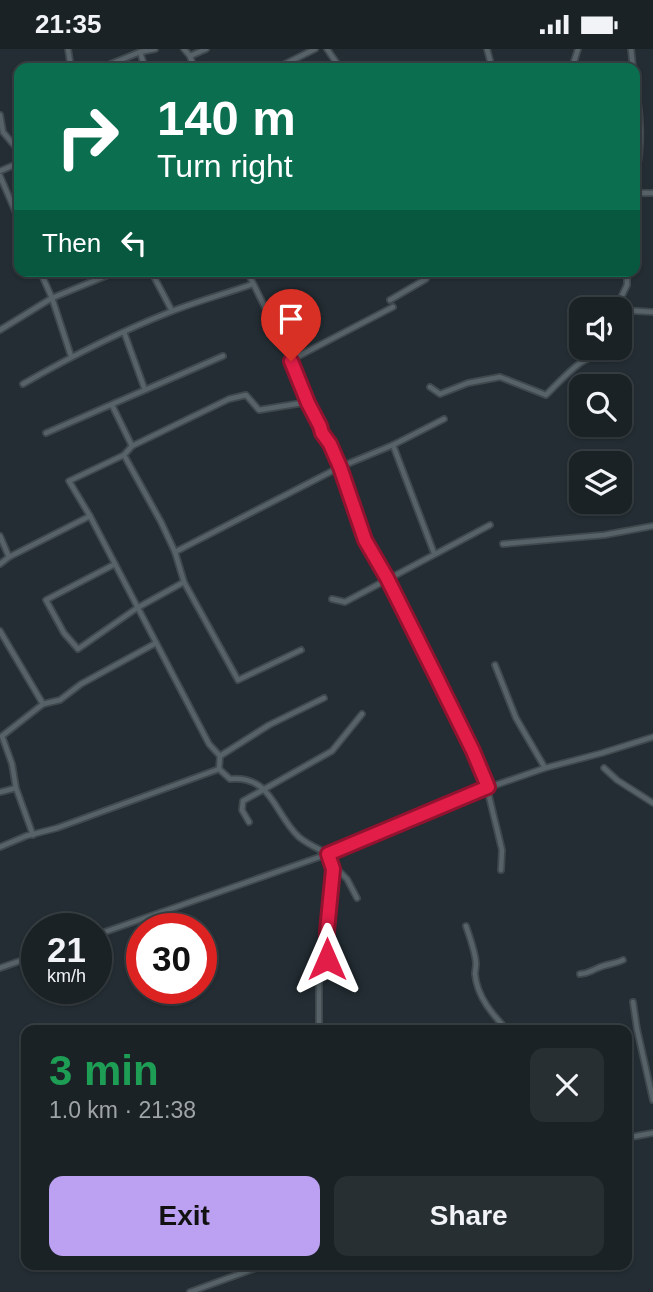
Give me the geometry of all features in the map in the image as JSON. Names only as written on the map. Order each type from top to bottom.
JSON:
[{"type":"street","points":[[113,63],[155,49]]},
{"type":"street","points":[[184,49],[192,63]]},
{"type":"street","points":[[190,56],[206,49]]},
{"type":"street","points":[[287,63],[315,49]]},
{"type":"street","points":[[140,52],[143,63]]},
{"type":"street","points":[[0,115],[3,132],[14,145]]},
{"type":"street","points":[[640,115],[640,154]]},
{"type":"street","points":[[0,173],[14,208]]},
{"type":"street","points":[[43,277],[72,356]]},
{"type":"street","points":[[0,322],[2,330],[52,298],[103,277]]},
{"type":"street","points":[[154,277],[172,311]]},
{"type":"street","points":[[250,277],[291,361],[322,433],[330,444],[365,540],[387,578],[473,751],[488,787],[502,851],[500,870]]},
{"type":"street","points":[[390,300],[426,277]]},
{"type":"street","points":[[621,297],[627,285],[627,277]]},
{"type":"street","points":[[23,384],[72,356],[172,311],[253,284]]},
{"type":"street","points":[[291,361],[393,307]]},
{"type":"street","points":[[632,311],[653,312]]},
{"type":"street","points":[[124,332],[145,390]]},
{"type":"street","points":[[46,433],[223,356]]},
{"type":"street","points":[[430,387],[440,394],[468,383],[500,377],[546,395],[585,360]]},
{"type":"street","points":[[219,769],[220,756],[209,744],[69,481],[124,455],[132,446],[229,399],[246,395],[259,410],[308,403]]},
{"type":"street","points":[[112,405],[132,446]]},
{"type":"street","points":[[175,552],[340,467],[393,445],[444,419]]},
{"type":"street","points":[[393,445],[434,553]]},
{"type":"street","points":[[124,455],[161,522],[175,552],[184,582],[238,680],[301,650]]},
{"type":"street","points":[[0,564],[90,516]]},
{"type":"street","points":[[332,599],[345,602],[490,525]]},
{"type":"street","points":[[503,544],[604,535],[653,526]]},
{"type":"street","points":[[0,536],[9,557]]},
{"type":"street","points":[[115,564],[46,600],[64,633],[78,649],[136,608],[184,582]]},
{"type":"street","points":[[0,631],[43,704]]},
{"type":"street","points":[[33,835],[16,788],[12,764],[2,736],[43,704],[60,700],[81,684],[156,643]]},
{"type":"street","points":[[495,665],[516,718],[545,768]]},
{"type":"street","points":[[220,756],[269,725],[324,698]]},
{"type":"street","points":[[249,822],[242,810],[243,801],[332,751],[362,714]]},
{"type":"street","points":[[112,929],[328,854],[488,787],[653,737]]},
{"type":"street","points":[[604,768],[617,780],[653,803]]},
{"type":"street","points":[[219,769],[230,779],[257,783],[300,838],[328,854],[333,869],[327,959],[319,968],[319,1025]]},
{"type":"street","points":[[0,846],[219,769]]},
{"type":"street","points":[[0,792],[16,788]]},
{"type":"street","points":[[331,862],[347,879],[357,898]]},
{"type":"street","points":[[466,926],[473,946],[477,965],[475,975],[482,998],[502,1025]]},
{"type":"street","points":[[327,959],[338,959]]},
{"type":"street","points":[[580,974],[591,973],[599,967],[623,960]]},
{"type":"street","points":[[0,968],[21,961]]},
{"type":"street","points":[[633,1002],[636,1029],[653,1100]]},
{"type":"street","points":[[632,1137],[653,1133]]},
{"type":"street","points":[[190,1292],[250,1270]]},
{"type":"route","points":[[291,361],[308,403],[340,467],[365,540],[435,674],[488,787],[328,854],[333,869],[329,894],[327,959]]}]
